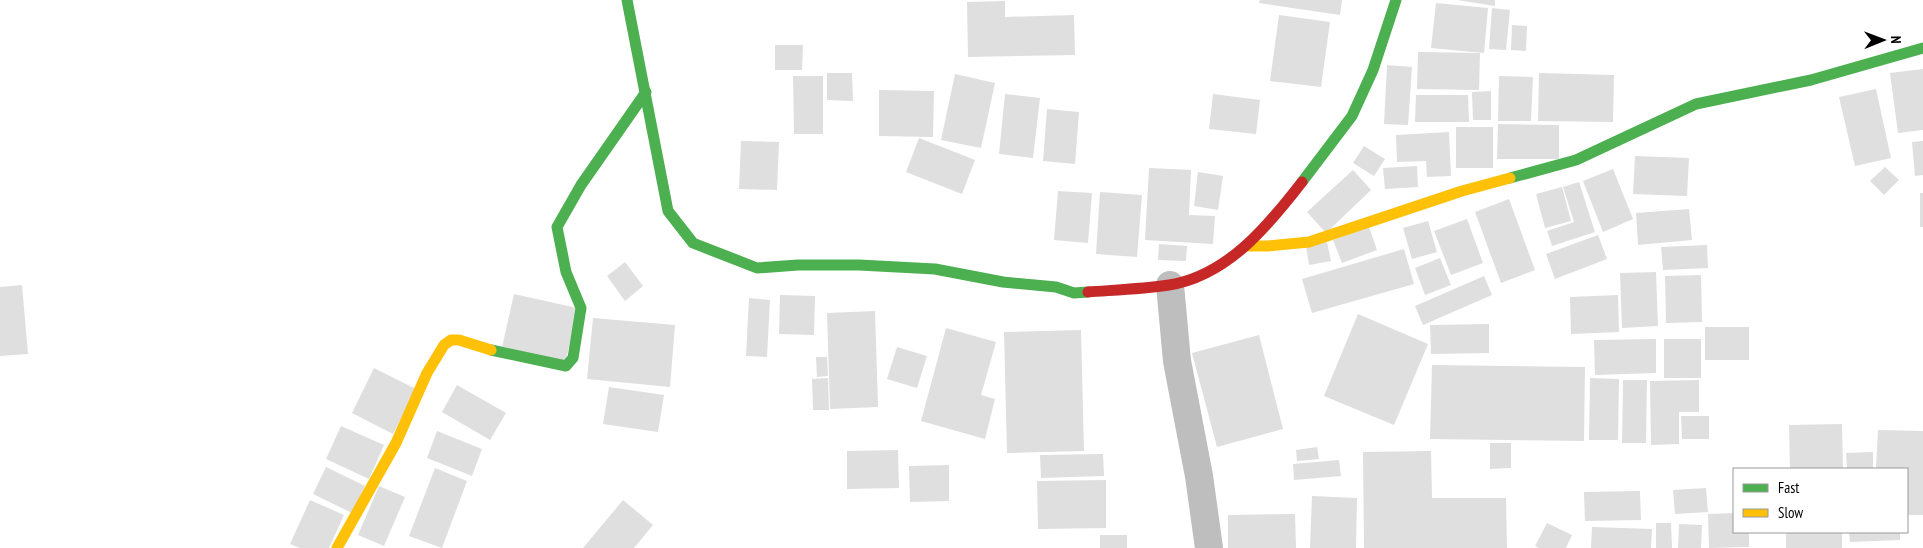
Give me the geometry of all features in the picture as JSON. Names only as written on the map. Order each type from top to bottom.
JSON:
[{"type":"street","points":[[627,0],[646,92],[658,168],[668,211],[693,243],[757,268],[824,265],[935,269],[1003,282],[1056,287],[1074,293],[1170,285],[1204,274],[1246,246],[1281,209],[1352,116],[1373,70],[1396,0]]},
{"type":"street","points":[[1246,246],[1309,242],[1334,235],[1462,190],[1576,160],[1696,104],[1811,80],[1923,48]]},
{"type":"street","points":[[337,548],[396,444],[430,369],[448,340],[456,339],[531,359],[566,366],[569,364],[573,358],[581,308],[566,272],[557,227],[580,185],[646,92]]},
{"type":"street","points":[[1170,285],[1177,362],[1199,476],[1209,548]]},
{"type":"building","points":[[1260,0],[1342,0],[1340,15],[1259,3]]},
{"type":"building","points":[[1457,0],[1495,0],[1495,6]]},
{"type":"building","points":[[1005,1],[1005,17],[1074,15],[1075,55],[968,57],[967,2]]},
{"type":"building","points":[[1436,3],[1488,8],[1484,53],[1431,48]]},
{"type":"building","points":[[1492,8],[1510,10],[1506,50],[1489,49]]},
{"type":"building","points":[[1279,15],[1330,22],[1321,87],[1270,81]]},
{"type":"building","points":[[1512,25],[1527,26],[1526,51],[1511,50]]},
{"type":"building","points":[[775,45],[803,45],[802,70],[775,70]]},
{"type":"building","points":[[1418,52],[1480,53],[1479,90],[1417,89]]},
{"type":"building","points":[[1387,65],[1412,67],[1408,125],[1384,124]]},
{"type":"building","points":[[1923,69],[1923,130],[1898,133],[1890,73]]},
{"type":"building","points":[[827,73],[852,73],[853,101],[827,100]]},
{"type":"building","points":[[1539,73],[1614,75],[1613,122],[1538,121]]},
{"type":"building","points":[[955,74],[995,83],[981,148],[941,140]]},
{"type":"building","points":[[793,76],[823,76],[823,134],[794,134]]},
{"type":"building","points":[[1499,76],[1533,77],[1531,121],[1498,121]]},
{"type":"building","points":[[1876,89],[1891,158],[1855,166],[1839,97]]},
{"type":"building","points":[[879,90],[934,91],[933,137],[879,136]]},
{"type":"building","points":[[1491,91],[1491,120],[1473,120],[1472,92]]},
{"type":"building","points":[[1005,94],[1040,98],[1033,158],[999,154]]},
{"type":"building","points":[[1213,94],[1260,100],[1256,134],[1209,129]]},
{"type":"building","points":[[1416,95],[1468,95],[1469,122],[1415,122]]},
{"type":"building","points":[[1047,109],[1079,112],[1075,164],[1043,161]]},
{"type":"building","points":[[1498,124],[1559,125],[1559,159],[1497,159]]},
{"type":"building","points":[[1456,127],[1493,127],[1493,168],[1456,168]]},
{"type":"building","points":[[1449,132],[1451,176],[1427,177],[1426,161],[1397,162],[1396,135]]},
{"type":"building","points":[[919,138],[975,160],[962,194],[906,172]]},
{"type":"building","points":[[741,141],[779,142],[777,190],[739,189]]},
{"type":"building","points":[[1923,141],[1923,175],[1915,176],[1912,142]]},
{"type":"building","points":[[1364,146],[1385,159],[1374,176],[1353,163]]},
{"type":"building","points":[[1635,156],[1689,158],[1687,196],[1633,194]]},
{"type":"building","points":[[1417,166],[1418,187],[1385,189],[1383,168]]},
{"type":"building","points":[[1885,167],[1899,180],[1884,195],[1870,181]]},
{"type":"building","points":[[1149,168],[1191,170],[1189,215],[1215,216],[1213,244],[1145,240]]},
{"type":"building","points":[[1613,169],[1633,219],[1603,232],[1583,181]]},
{"type":"building","points":[[1353,170],[1371,190],[1326,233],[1307,212]]},
{"type":"building","points":[[1198,172],[1223,176],[1218,210],[1194,206]]},
{"type":"building","points":[[1579,182],[1595,232],[1552,246],[1547,231],[1574,222],[1563,187]]},
{"type":"building","points":[[1562,187],[1571,221],[1545,228],[1536,194]]},
{"type":"building","points":[[1058,191],[1092,193],[1088,243],[1054,240]]},
{"type":"building","points":[[1100,192],[1142,195],[1137,257],[1096,254]]},
{"type":"building","points":[[1920,193],[1923,193],[1923,227],[1920,227]]},
{"type":"building","points":[[1509,199],[1535,270],[1501,283],[1475,212]]},
{"type":"building","points":[[1689,209],[1692,240],[1638,245],[1636,213]]},
{"type":"building","points":[[1467,219],[1483,263],[1451,275],[1434,231]]},
{"type":"building","points":[[1428,221],[1437,252],[1412,259],[1403,228]]},
{"type":"building","points":[[1369,227],[1377,250],[1342,263],[1333,240]]},
{"type":"building","points":[[1598,235],[1607,259],[1555,279],[1546,254]]},
{"type":"building","points":[[1327,242],[1331,261],[1309,265],[1306,246]]},
{"type":"building","points":[[1159,244],[1187,246],[1186,261],[1158,260]]},
{"type":"building","points":[[1707,245],[1708,268],[1663,270],[1661,247]]},
{"type":"building","points":[[1404,249],[1414,284],[1312,313],[1302,279]]},
{"type":"building","points":[[1440,258],[1451,285],[1425,295],[1415,268]]},
{"type":"building","points":[[625,262],[643,286],[625,301],[607,276]]},
{"type":"building","points":[[1656,272],[1658,326],[1622,328],[1620,273]]},
{"type":"building","points":[[1701,275],[1702,322],[1666,323],[1665,276]]},
{"type":"building","points":[[1484,276],[1492,295],[1423,325],[1415,306]]},
{"type":"building","points":[[22,285],[28,354],[0,356],[0,287]]},
{"type":"building","points":[[514,294],[577,308],[566,361],[502,347]]},
{"type":"building","points":[[780,295],[815,296],[814,335],[779,334]]},
{"type":"building","points":[[1618,295],[1619,332],[1571,334],[1570,297]]},
{"type":"building","points":[[749,298],[770,300],[767,357],[746,356]]},
{"type":"building","points":[[875,311],[878,407],[830,409],[827,313]]},
{"type":"building","points":[[1358,314],[1428,344],[1394,425],[1324,396]]},
{"type":"building","points":[[593,318],[675,325],[670,387],[587,379]]},
{"type":"building","points":[[1489,324],[1489,353],[1431,354],[1430,325]]},
{"type":"building","points":[[1705,327],[1749,327],[1749,360],[1705,360]]},
{"type":"building","points":[[946,328],[996,342],[981,395],[995,399],[985,439],[921,421]]},
{"type":"building","points":[[1081,330],[1084,451],[1007,453],[1004,332]]},
{"type":"building","points":[[1259,335],[1283,429],[1217,447],[1192,353]]},
{"type":"building","points":[[1656,339],[1656,373],[1595,375],[1594,340]]},
{"type":"building","points":[[1664,339],[1701,339],[1701,378],[1664,378]]},
{"type":"building","points":[[897,347],[927,356],[917,388],[887,379]]},
{"type":"building","points":[[816,357],[827,357],[828,376],[817,377]]},
{"type":"building","points":[[1432,365],[1585,367],[1584,441],[1430,439]]},
{"type":"building","points":[[374,368],[416,389],[393,434],[352,413]]},
{"type":"building","points":[[828,378],[829,410],[813,410],[812,379]]},
{"type":"building","points":[[1590,378],[1619,379],[1618,440],[1589,440]]},
{"type":"building","points":[[1623,380],[1647,380],[1646,443],[1622,443]]},
{"type":"building","points":[[1699,380],[1699,412],[1679,412],[1679,444],[1651,445],[1650,381]]},
{"type":"building","points":[[457,385],[506,413],[490,440],[442,412]]},
{"type":"building","points":[[609,387],[664,395],[658,432],[603,424]]},
{"type":"building","points":[[1681,416],[1709,416],[1709,439],[1682,439]]},
{"type":"building","points":[[1842,424],[1843,468],[1790,468],[1789,425]]},
{"type":"building","points":[[341,426],[384,445],[369,479],[326,459]]},
{"type":"building","points":[[1878,430],[1923,431],[1923,515],[1908,515],[1908,468],[1876,468]]},
{"type":"building","points":[[437,431],[482,449],[472,476],[427,458]]},
{"type":"building","points":[[1490,443],[1511,443],[1511,468],[1490,469]]},
{"type":"building","points":[[1317,447],[1319,459],[1297,461],[1296,450]]},
{"type":"building","points":[[898,450],[899,488],[847,489],[847,451]]},
{"type":"building","points":[[1431,451],[1432,498],[1506,498],[1507,548],[1364,548],[1363,452]]},
{"type":"building","points":[[1873,452],[1873,468],[1847,468],[1846,453]]},
{"type":"building","points":[[1103,454],[1104,476],[1041,478],[1040,455]]},
{"type":"building","points":[[1339,460],[1341,476],[1294,480],[1293,464]]},
{"type":"building","points":[[949,465],[949,501],[910,502],[909,466]]},
{"type":"building","points":[[326,467],[365,486],[352,513],[313,494]]},
{"type":"building","points":[[435,468],[467,481],[442,548],[409,536]]},
{"type":"building","points":[[1106,480],[1106,528],[1038,529],[1037,481]]},
{"type":"building","points":[[379,486],[405,497],[384,546],[358,535]]},
{"type":"building","points":[[1706,488],[1708,512],[1675,514],[1673,490]]},
{"type":"building","points":[[1640,491],[1641,520],[1585,521],[1584,492]]},
{"type":"building","points":[[1312,496],[1357,498],[1356,548],[1310,548]]},
{"type":"building","points":[[310,500],[344,515],[329,548],[300,548],[290,544]]},
{"type":"building","points":[[623,500],[653,525],[634,548],[583,548]]},
{"type":"building","points":[[1733,513],[1733,533],[1749,533],[1749,547],[1709,548],[1708,514]]},
{"type":"building","points":[[1295,514],[1296,548],[1228,548],[1228,515]]},
{"type":"building","points":[[1547,523],[1572,535],[1566,548],[1539,548],[1535,546]]},
{"type":"building","points":[[1656,523],[1671,523],[1672,548],[1656,548]]},
{"type":"building","points":[[1679,524],[1702,525],[1701,548],[1678,548]]},
{"type":"building","points":[[1592,527],[1652,529],[1651,548],[1591,548]]},
{"type":"building","points":[[1786,533],[1842,533],[1842,548],[1786,548]]},
{"type":"building","points":[[1849,533],[1900,533],[1900,540],[1850,542]]},
{"type":"building","points":[[1100,535],[1127,535],[1127,548],[1100,548]]},
{"type":"traffic: fast","points":[[627,0],[668,211],[693,243],[757,268],[798,265],[859,265],[935,269],[1003,282],[1056,287],[1074,293],[1088,292]]},
{"type":"traffic: fast","points":[[1302,182],[1352,116],[1373,70],[1396,0]]},
{"type":"traffic: fast","points":[[1510,178],[1576,160],[1696,104],[1811,80],[1923,48]]},
{"type":"traffic: fast","points":[[491,350],[566,366],[573,358],[581,308],[566,272],[557,227],[581,185],[646,92]]},
{"type":"traffic: slow","points":[[1246,246],[1309,242],[1462,191],[1510,178]]},
{"type":"traffic: slow","points":[[337,548],[396,443],[427,373],[444,345],[451,340],[459,340],[491,350]]},
{"type":"traffic: jam","points":[[1088,292],[1169,285],[1190,280],[1209,271],[1228,260],[1260,232],[1302,182]]}]
